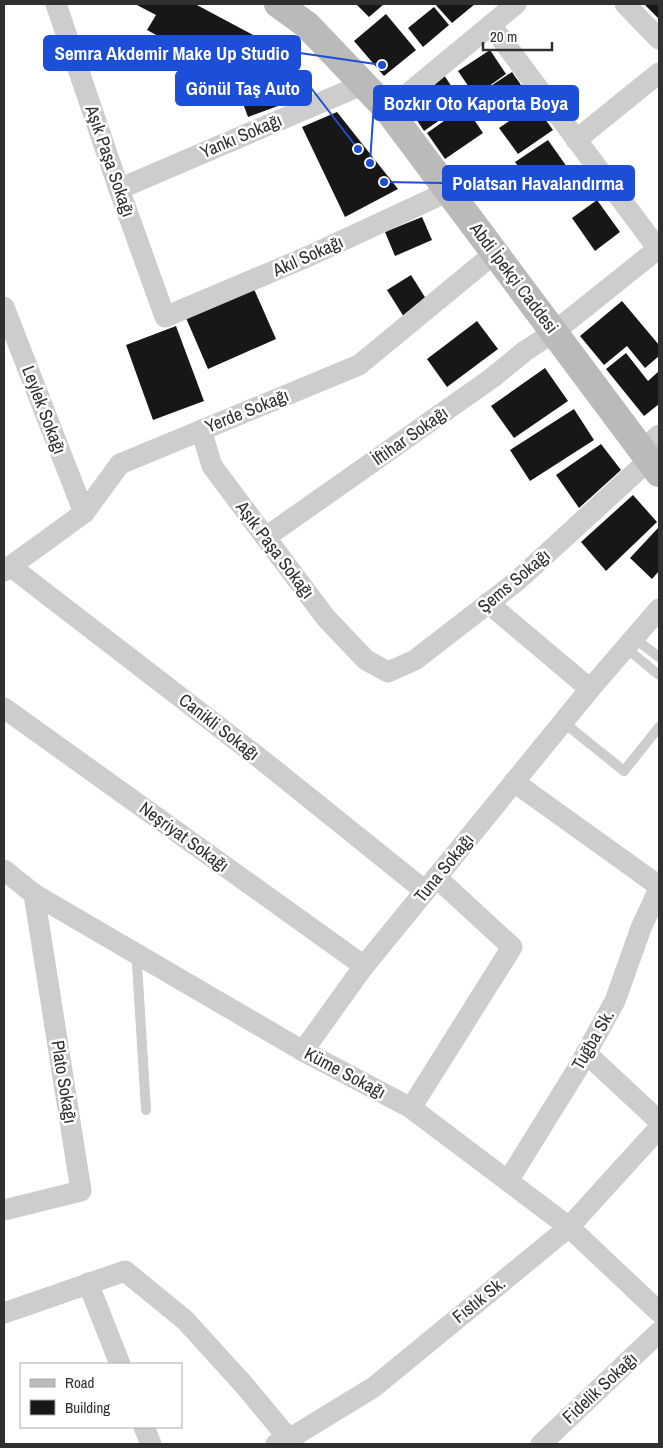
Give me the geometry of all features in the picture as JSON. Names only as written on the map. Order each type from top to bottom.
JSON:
[{"type":"main road","name":"Abdi İpekçi Caddesi","points":[[278,4],[307,25],[388,110],[554,332],[652,455]]},
{"type":"street","name":"Aşık Paşa Sokağı","points":[[56,4],[119,189],[165,316]]},
{"type":"street","points":[[388,110],[516,4]]},
{"type":"street","points":[[625,4],[659,39]]},
{"type":"street","points":[[491,26],[659,249]]},
{"type":"street","points":[[576,140],[659,73]]},
{"type":"street","name":"Yankı Sokağı","points":[[119,189],[364,84]]},
{"type":"street","name":"Akıl Sokağı","points":[[165,316],[309,256],[449,192]]},
{"type":"street","name":"İftihar Sokağı","points":[[266,537],[492,378],[659,249]]},
{"type":"street","name":"Yerde Sokağı","points":[[7,568],[84,513],[120,464],[358,365],[495,253]]},
{"type":"street","name":"Leylek Sokağı","points":[[4,307],[84,513]]},
{"type":"street","name":"Aşık Paşa Sokağı","points":[[201,430],[212,466],[326,618],[366,660]]},
{"type":"street","name":"Şems Sokağı","points":[[366,660],[388,672],[415,660],[517,581],[652,455]]},
{"type":"street","name":"Canikli Sokağı","points":[[7,568],[512,946],[411,1108]]},
{"type":"street","points":[[488,603],[590,689]]},
{"type":"street","name":"Tuna Sokağı","points":[[303,1051],[364,966],[590,689],[659,609]]},
{"type":"street","name":"Neşriyat Sokağı","points":[[4,708],[364,966]]},
{"type":"street","points":[[514,782],[659,887]]},
{"type":"street","name":"Küme Sokağı","points":[[4,870],[34,894],[140,956],[303,1051],[411,1108],[569,1227],[659,1312]]},
{"type":"street","name":"Tuğba Sk.","points":[[508,1181],[615,1001],[641,928],[659,887]]},
{"type":"street","name":"Plato Sokağı","points":[[4,1210],[81,1191],[34,894]]},
{"type":"street","points":[[586,1052],[659,1121]]},
{"type":"street","name":"Fıstık Sk.","points":[[286,1442],[374,1387],[569,1227],[659,1128]]},
{"type":"street","points":[[4,1313],[126,1271],[185,1320],[245,1386],[286,1442]]},
{"type":"street","points":[[88,1283],[120,1363]]},
{"type":"street","name":"Fidelik Sokağı","points":[[541,1444],[659,1332]]},
{"type":"street","points":[[144,1428],[151,1444]]},
{"type":"lane","points":[[630,643],[659,657]]},
{"type":"lane","points":[[630,643],[659,675]]},
{"type":"lane","points":[[563,722],[624,771],[659,727]]},
{"type":"lane","points":[[140,956],[136,964],[146,1110]]},
{"type":"building","points":[[135,4],[195,4],[255,36],[249,48],[233,56],[222,51],[213,66],[147,30],[156,15]]},
{"type":"building","points":[[356,4],[384,4],[369,17]]},
{"type":"building","points":[[435,4],[475,4],[452,23]]},
{"type":"building","points":[[644,4],[659,4],[659,19]]},
{"type":"building","points":[[434,7],[449,25],[423,47],[408,28]]},
{"type":"building","points":[[386,14],[416,50],[384,76],[354,41]]},
{"type":"building","points":[[490,50],[506,74],[475,96],[458,71]]},
{"type":"building","points":[[262,60],[278,106],[248,117],[231,71]]},
{"type":"building","points":[[512,72],[530,98],[498,119],[480,93]]},
{"type":"building","points":[[444,75],[463,104],[424,131],[405,102]]},
{"type":"building","points":[[534,104],[553,130],[518,154],[499,128]]},
{"type":"building","points":[[465,106],[483,133],[445,159],[427,133]]},
{"type":"building","points":[[337,112],[398,189],[345,217],[302,127]]},
{"type":"building","points":[[548,140],[567,167],[534,189],[515,162]]},
{"type":"building","points":[[597,200],[620,232],[595,251],[572,218]]},
{"type":"building","points":[[422,217],[432,240],[395,256],[385,232]]},
{"type":"building","points":[[411,275],[428,302],[404,317],[387,290]]},
{"type":"building","points":[[254,289],[276,339],[208,369],[186,318]]},
{"type":"building","points":[[622,301],[659,345],[659,356],[645,368],[627,346],[604,365],[580,336]]},
{"type":"building","points":[[477,321],[498,349],[447,387],[427,359]]},
{"type":"building","points":[[176,326],[204,401],[153,420],[126,345]]},
{"type":"building","points":[[626,353],[648,381],[659,371],[659,404],[644,416],[606,369]]},
{"type":"building","points":[[545,368],[568,401],[514,438],[491,406]]},
{"type":"building","points":[[574,409],[594,440],[530,481],[510,450]]},
{"type":"building","points":[[601,444],[621,470],[579,508],[556,475]]},
{"type":"building","points":[[633,495],[657,522],[606,571],[581,542]]},
{"type":"building","points":[[658,528],[659,571],[652,579],[630,558]]},
{"type":"place","name":"Semra Akdemir Make Up Studio","points":[[382,65]]},
{"type":"place","name":"Gönül Taş Auto","points":[[358,149]]},
{"type":"place","name":"Bozkır Oto Kaporta Boya","points":[[370,163]]},
{"type":"place","name":"Polatsan Havalandırma","points":[[384,182]]}]
